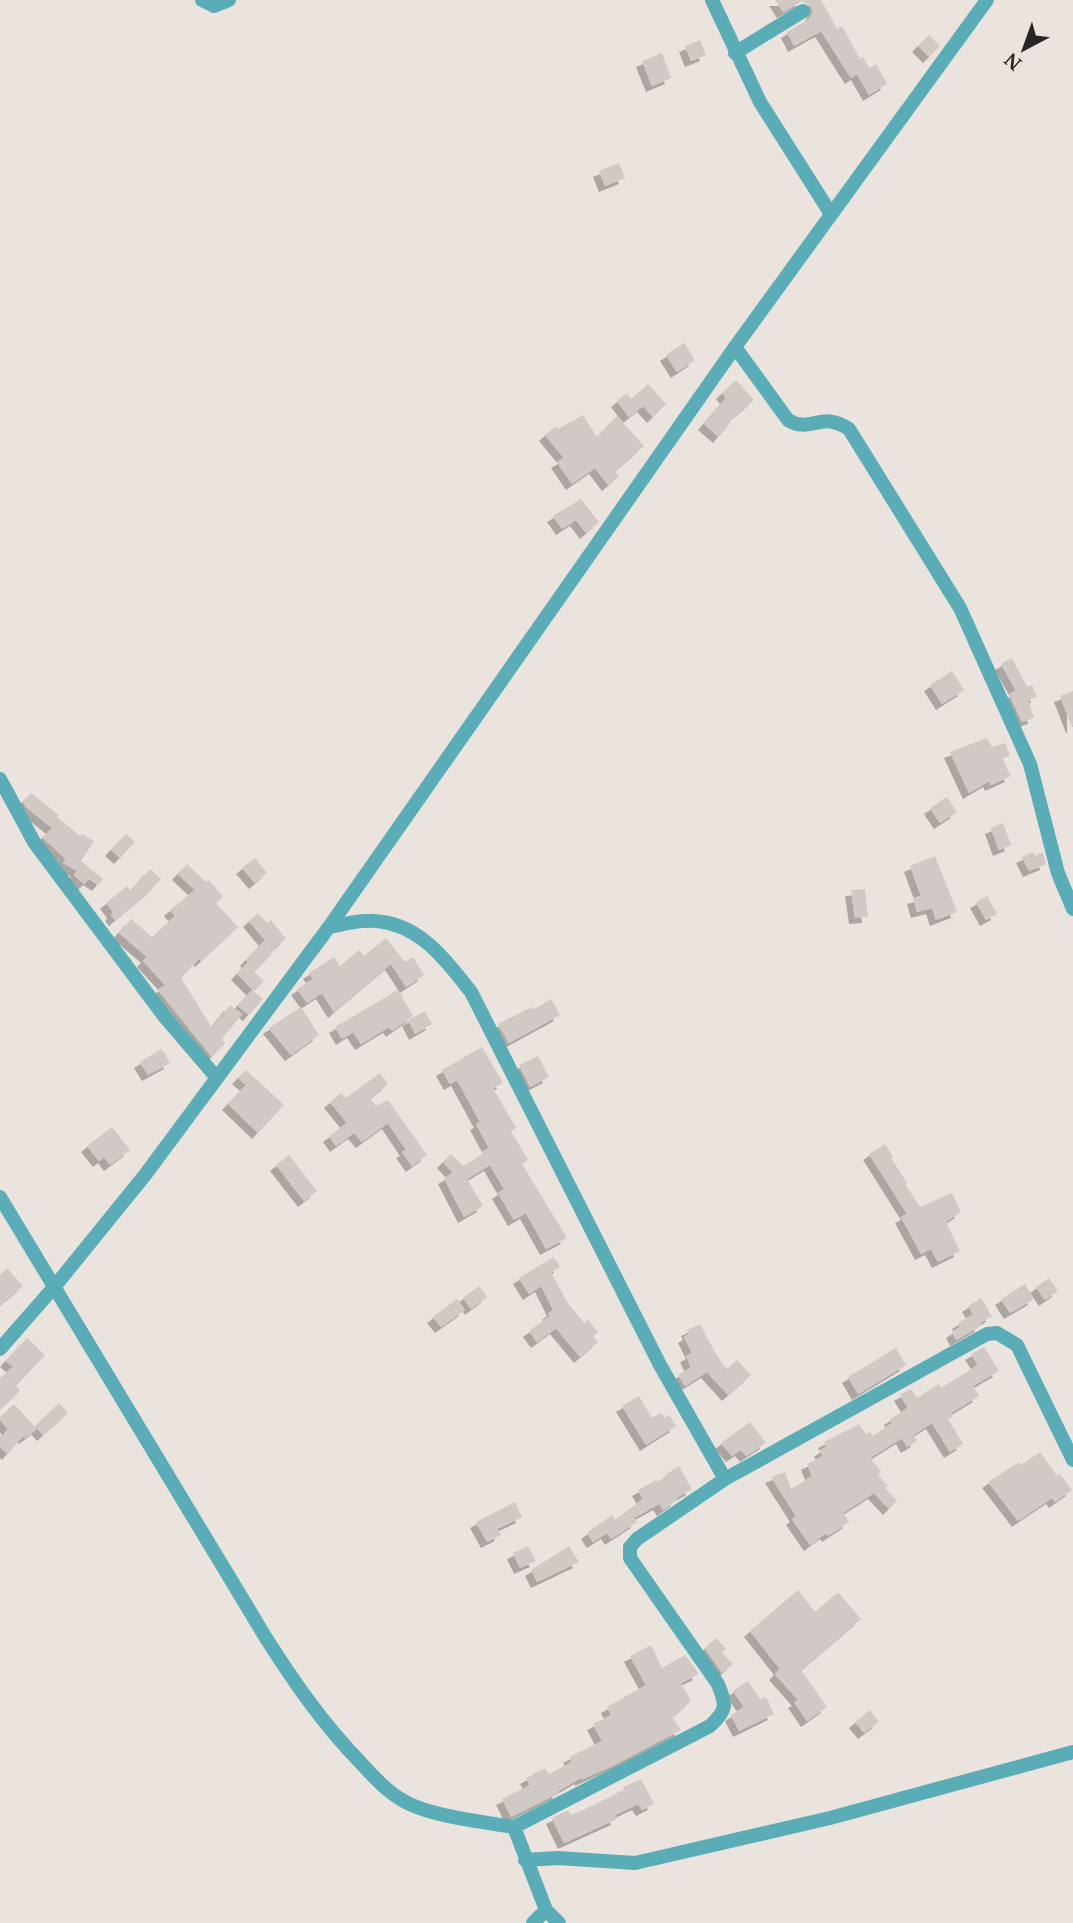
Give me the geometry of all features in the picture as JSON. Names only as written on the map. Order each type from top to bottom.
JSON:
[{"type":"street","points":[[202,0],[214,6],[229,0]]},
{"type":"street","points":[[712,0],[760,102],[831,214]]},
{"type":"street","points":[[0,1349],[145,1175],[329,927],[735,347],[986,0]]},
{"type":"street","points":[[735,53],[803,11]]},
{"type":"street","points":[[735,347],[788,420],[801,425],[829,420],[849,429],[960,608],[1030,764],[1058,873],[1073,909]]},
{"type":"street","points":[[0,779],[34,842],[164,1016],[217,1079]]},
{"type":"street","points":[[329,927],[363,921],[382,921],[399,926],[419,936],[431,946],[447,961],[471,992],[660,1365],[726,1479]]},
{"type":"street","points":[[0,1197],[294,1683],[335,1736],[380,1783],[406,1803],[453,1817],[514,1827],[710,1726],[724,1710],[725,1701],[718,1684],[630,1558],[630,1547],[637,1539],[726,1479],[957,1349],[987,1334],[997,1333],[1017,1345],[1073,1460]]},
{"type":"street","points":[[525,1860],[558,1858],[635,1863],[830,1818],[1073,1752]]},
{"type":"street","points":[[514,1827],[546,1910],[559,1923]]},
{"type":"street","points":[[533,1923],[546,1910]]},
{"type":"building","points":[[775,0],[821,0],[837,29],[842,26],[860,59],[863,57],[869,68],[876,64],[887,84],[869,95],[857,74],[851,78],[821,31],[794,46],[787,32],[809,19],[813,11],[802,1],[783,12]]},
{"type":"building","points":[[929,35],[940,46],[929,57],[918,46]]},
{"type":"building","points":[[700,40],[706,55],[691,61],[685,46]]},
{"type":"building","points":[[662,53],[671,78],[652,86],[642,61]]},
{"type":"building","points":[[619,163],[625,178],[605,186],[599,171]]},
{"type":"building","points":[[684,343],[695,360],[677,372],[666,355]]},
{"type":"building","points":[[736,380],[754,400],[729,421],[731,422],[719,437],[704,424],[726,398],[722,393]]},
{"type":"building","points":[[648,384],[666,404],[653,417],[643,406],[629,417],[617,401],[627,393],[631,399]]},
{"type":"building","points":[[583,415],[597,437],[617,416],[644,446],[615,471],[619,476],[608,485],[595,468],[572,484],[557,462],[564,458],[545,435],[556,426],[558,429]]},
{"type":"building","points":[[581,499],[599,522],[586,533],[576,520],[562,529],[553,516]]},
{"type":"building","points":[[1012,658],[1027,687],[1032,685],[1037,697],[1028,700],[1034,718],[1022,722],[1009,694],[1016,691],[1001,664]]},
{"type":"building","points":[[952,671],[964,690],[942,704],[930,685]]},
{"type":"building","points":[[1073,691],[1073,727],[1072,727],[1060,696]]},
{"type":"building","points":[[987,738],[992,747],[1005,743],[1010,756],[1002,758],[1011,776],[991,785],[989,781],[969,793],[950,752]]},
{"type":"building","points":[[31,793],[80,836],[82,834],[94,841],[81,861],[103,879],[98,885],[89,879],[84,884],[74,875],[77,871],[63,863],[66,859],[43,838],[52,828],[23,802]]},
{"type":"building","points":[[947,797],[957,812],[940,823],[930,808]]},
{"type":"building","points":[[1003,823],[1011,845],[999,850],[991,828]]},
{"type":"building","points":[[126,834],[135,842],[120,858],[111,850]]},
{"type":"building","points":[[1033,852],[1035,856],[1043,852],[1046,864],[1029,871],[1022,857]]},
{"type":"building","points":[[935,856],[957,912],[936,920],[932,908],[917,912],[913,898],[921,896],[910,866]]},
{"type":"building","points":[[255,858],[267,873],[255,883],[242,868]]},
{"type":"building","points":[[187,864],[206,882],[209,880],[223,897],[216,903],[238,927],[201,961],[199,959],[181,978],[212,1028],[230,1005],[242,1014],[222,1039],[225,1043],[212,1057],[158,990],[165,985],[143,961],[147,957],[119,933],[131,919],[152,937],[175,916],[170,910],[195,890],[178,874]]},
{"type":"building","points":[[150,869],[161,879],[115,920],[106,903],[127,886],[131,891]]},
{"type":"building","points":[[865,889],[868,917],[855,918],[851,890]]},
{"type":"building","points":[[987,896],[997,914],[986,920],[976,902]]},
{"type":"building","points":[[258,913],[267,923],[271,920],[286,939],[270,952],[272,954],[254,972],[264,981],[254,991],[237,974],[265,940],[249,921]]},
{"type":"building","points":[[386,938],[405,962],[413,957],[424,975],[406,987],[391,964],[334,1012],[322,993],[307,1003],[297,989],[313,979],[309,973],[334,957],[340,966],[359,950],[364,956]]},
{"type":"building","points":[[252,990],[263,999],[249,1015],[238,1006]]},
{"type":"building","points":[[398,990],[413,1016],[392,1031],[389,1027],[361,1044],[353,1032],[342,1039],[335,1027]]},
{"type":"building","points":[[551,999],[560,1015],[509,1043],[498,1024],[532,1007],[533,1010]]},
{"type":"building","points":[[301,1007],[319,1035],[291,1055],[269,1028]]},
{"type":"building","points":[[425,1011],[432,1024],[415,1034],[408,1020]]},
{"type":"building","points":[[482,1047],[503,1083],[493,1088],[516,1128],[511,1131],[528,1160],[522,1164],[567,1238],[546,1249],[526,1213],[514,1220],[498,1193],[504,1189],[490,1165],[467,1179],[483,1206],[464,1217],[444,1178],[453,1173],[443,1162],[451,1154],[463,1166],[489,1148],[476,1124],[480,1122],[457,1080],[450,1084],[442,1070]]},
{"type":"building","points":[[162,1049],[170,1063],[148,1075],[140,1062]]},
{"type":"building","points":[[538,1056],[549,1077],[530,1087],[519,1065]]},
{"type":"building","points":[[246,1070],[284,1105],[258,1133],[228,1104],[246,1085],[238,1078]]},
{"type":"building","points":[[380,1073],[388,1084],[370,1098],[376,1106],[388,1100],[427,1155],[412,1166],[402,1152],[406,1150],[388,1123],[362,1142],[354,1133],[336,1146],[329,1136],[347,1123],[330,1102],[341,1093],[346,1098]]},
{"type":"building","points":[[112,1127],[130,1150],[110,1165],[104,1157],[99,1161],[87,1146]]},
{"type":"building","points":[[885,1144],[920,1207],[952,1193],[961,1212],[946,1222],[960,1251],[938,1262],[931,1249],[921,1254],[901,1217],[907,1214],[869,1154]]},
{"type":"building","points":[[289,1155],[317,1191],[304,1201],[276,1165]]},
{"type":"building","points":[[554,1257],[560,1267],[551,1272],[567,1302],[584,1323],[588,1320],[598,1332],[593,1336],[598,1342],[580,1357],[556,1328],[537,1342],[529,1331],[550,1316],[548,1314],[553,1310],[541,1286],[529,1294],[519,1278]]},
{"type":"building","points":[[7,1268],[23,1286],[0,1305],[0,1275]]},
{"type":"building","points":[[1049,1278],[1058,1291],[1045,1300],[1036,1287]]},
{"type":"building","points":[[1025,1284],[1034,1299],[1010,1313],[1001,1299]]},
{"type":"building","points":[[479,1286],[487,1297],[471,1309],[463,1298]]},
{"type":"building","points":[[981,1298],[992,1316],[980,1323],[981,1326],[956,1340],[952,1332],[960,1327],[958,1323],[973,1314],[968,1306]]},
{"type":"building","points":[[457,1299],[465,1310],[441,1327],[433,1317]]},
{"type":"building","points":[[700,1324],[727,1369],[737,1360],[751,1375],[728,1395],[707,1372],[685,1386],[678,1375],[691,1367],[686,1356],[692,1353],[684,1337],[689,1334],[687,1330]]},
{"type":"building","points":[[27,1338],[45,1355],[16,1386],[20,1391],[0,1409],[0,1378],[13,1367],[6,1361]]},
{"type":"building","points":[[984,1347],[999,1371],[973,1386],[979,1396],[951,1413],[953,1417],[948,1419],[963,1444],[950,1452],[932,1423],[913,1435],[917,1441],[907,1447],[902,1438],[870,1458],[881,1471],[878,1475],[888,1486],[885,1488],[897,1501],[889,1509],[874,1493],[843,1513],[849,1522],[828,1536],[826,1533],[810,1545],[792,1519],[796,1516],[771,1477],[785,1472],[791,1489],[812,1476],[807,1464],[823,1456],[820,1451],[827,1446],[824,1442],[859,1424],[866,1434],[870,1432],[873,1436],[892,1423],[890,1419],[908,1408],[900,1395],[911,1389],[917,1398],[939,1384],[941,1388],[978,1365],[971,1354]]},
{"type":"building","points":[[896,1348],[906,1365],[858,1394],[848,1377]]},
{"type":"building","points":[[639,1396],[652,1418],[661,1413],[665,1418],[669,1415],[676,1426],[646,1445],[622,1406]]},
{"type":"building","points":[[59,1403],[68,1413],[43,1435],[35,1426]]},
{"type":"building","points":[[14,1404],[37,1429],[25,1438],[23,1436],[8,1454],[0,1447],[0,1439],[8,1429],[0,1417]]},
{"type":"building","points":[[750,1422],[766,1443],[746,1456],[741,1450],[732,1456],[721,1443]]},
{"type":"building","points":[[1040,1452],[1057,1476],[1060,1474],[1072,1490],[1055,1502],[1052,1498],[1018,1521],[988,1482]]},
{"type":"building","points":[[679,1466],[692,1489],[663,1510],[659,1504],[634,1518],[637,1522],[611,1539],[607,1533],[593,1542],[587,1533],[612,1515],[615,1520],[643,1499],[638,1490],[656,1480],[658,1482]]},
{"type":"building","points":[[515,1502],[522,1517],[497,1529],[501,1535],[487,1542],[476,1522]]},
{"type":"building","points":[[528,1546],[536,1561],[520,1568],[513,1553]]},
{"type":"building","points":[[569,1546],[579,1562],[537,1582],[531,1570]]},
{"type":"building","points":[[798,1590],[815,1612],[838,1592],[861,1619],[801,1670],[827,1707],[807,1721],[794,1702],[798,1700],[775,1674],[780,1669],[750,1631]]},
{"type":"building","points":[[716,1638],[726,1649],[722,1653],[733,1664],[722,1673],[705,1648]]},
{"type":"building","points":[[651,1645],[662,1668],[685,1655],[699,1674],[681,1683],[691,1701],[672,1717],[681,1730],[614,1765],[581,1778],[558,1791],[559,1793],[511,1817],[502,1799],[530,1785],[526,1778],[545,1768],[549,1774],[572,1762],[569,1757],[602,1741],[593,1724],[611,1715],[607,1707],[646,1685],[630,1656]]},
{"type":"building","points":[[748,1681],[760,1699],[766,1697],[774,1714],[739,1731],[731,1715],[744,1707],[733,1691]]},
{"type":"building","points":[[870,1710],[879,1722],[864,1733],[855,1722]]},
{"type":"building","points":[[641,1779],[654,1804],[642,1810],[638,1804],[615,1815],[617,1819],[564,1843],[552,1818],[568,1810],[571,1815],[581,1811]]}]
